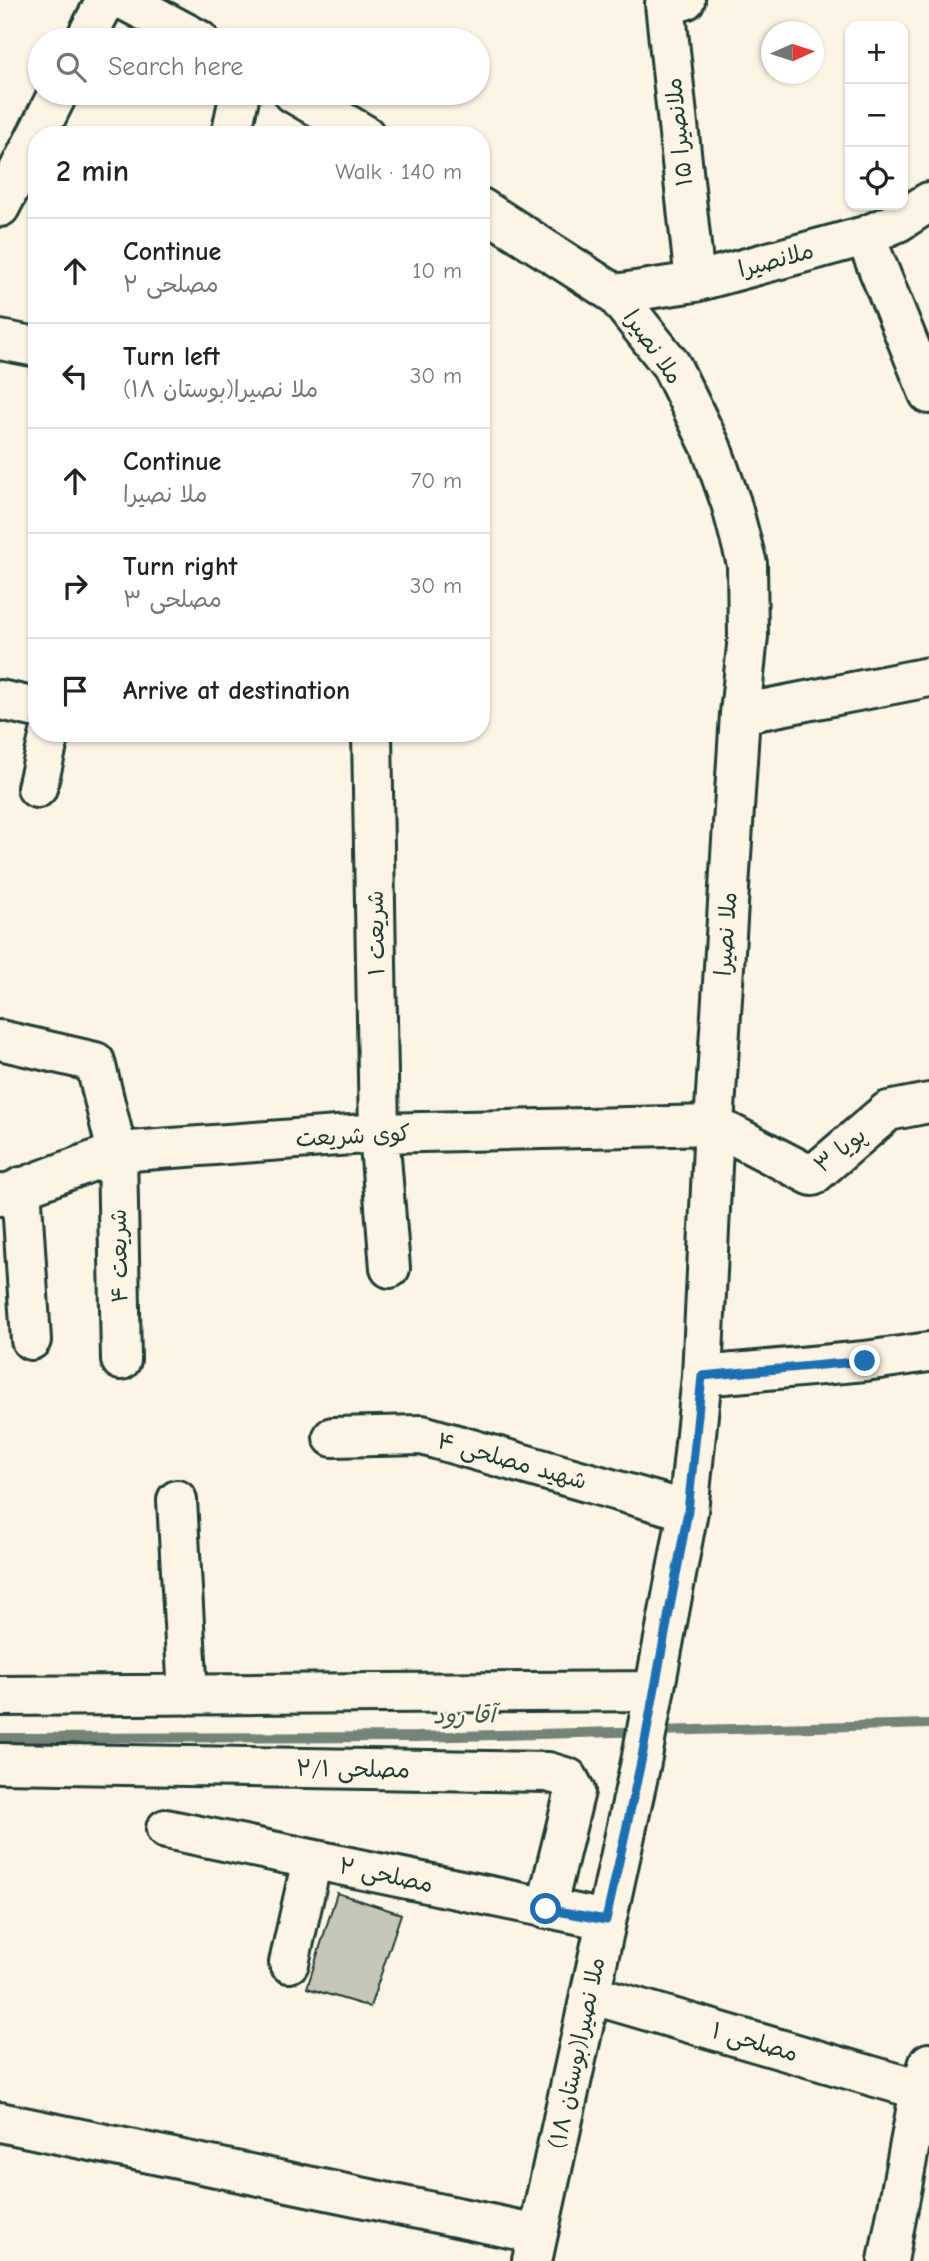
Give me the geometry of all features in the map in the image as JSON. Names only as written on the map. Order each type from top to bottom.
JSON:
[{"type":"street","points":[[91,28],[106,0]]},
{"type":"street","points":[[124,0],[176,28]]},
{"type":"street","name":"ملانصیرا ۱۵","points":[[685,0],[665,4],[695,282]]},
{"type":"street","points":[[42,126],[52,105]]},
{"type":"street","points":[[233,126],[237,105]]},
{"type":"street","points":[[314,105],[350,126]]},
{"type":"street","points":[[0,207],[28,153]]},
{"type":"street","name":"ملانصیرا","points":[[615,294],[695,282],[885,221],[929,201]]},
{"type":"street","name":"ملا نصیرا","points":[[490,214],[615,294],[671,365],[711,447],[731,503],[747,564],[748,636],[740,714],[714,1125],[702,1376],[688,1511],[641,1762]]},
{"type":"street","points":[[885,221],[929,394]]},
{"type":"street","points":[[0,340],[28,345]]},
{"type":"street","points":[[740,714],[929,677]]},
{"type":"street","points":[[0,700],[28,706]]},
{"type":"street","points":[[37,788],[48,742]]},
{"type":"street","name":"شریعت ۱","points":[[372,742],[379,1133],[390,1268]]},
{"type":"street","name":"شریعت ۴","points":[[0,1040],[95,1062],[117,1152],[121,1360]]},
{"type":"street","name":"پویا ۳","points":[[714,1125],[812,1176],[888,1111],[929,1103]]},
{"type":"street","name":"کوی شریعت","points":[[11,1192],[117,1152],[379,1133],[714,1125]]},
{"type":"street","points":[[11,1192],[31,1340]]},
{"type":"street","points":[[702,1376],[865,1361],[929,1352]]},
{"type":"street","name":"شهید مصلحی ۴","points":[[333,1437],[422,1435],[688,1511]]},
{"type":"street","points":[[177,1500],[188,1695]]},
{"type":"street","points":[[0,1696],[188,1695],[650,1704]]},
{"type":"street","name":"ملا نصیرا(بوستان ۱۸)","points":[[535,2247],[641,1762]]},
{"type":"street","name":"مصلحی ۲/۱","points":[[0,1763],[548,1772],[568,1778],[575,1791],[546,1909]]},
{"type":"street","name":"مصلحی ۲","points":[[166,1829],[606,1920]]},
{"type":"street","points":[[289,1963],[312,1860]]},
{"type":"street","name":"مصلحی ۱","points":[[590,1994],[925,2077]]},
{"type":"street","points":[[888,2261],[918,2164],[925,2077]]},
{"type":"street","points":[[0,2122],[535,2247]]},
{"type":"building","points":[[337,1893],[401,1914],[370,2007],[307,1988]]},
{"type":"waterway","name":"آقا رود","points":[[0,1738],[417,1737],[929,1724]]},
{"type":"route","points":[[546,1909],[606,1920],[641,1762],[688,1511],[702,1376],[865,1361]]}]
